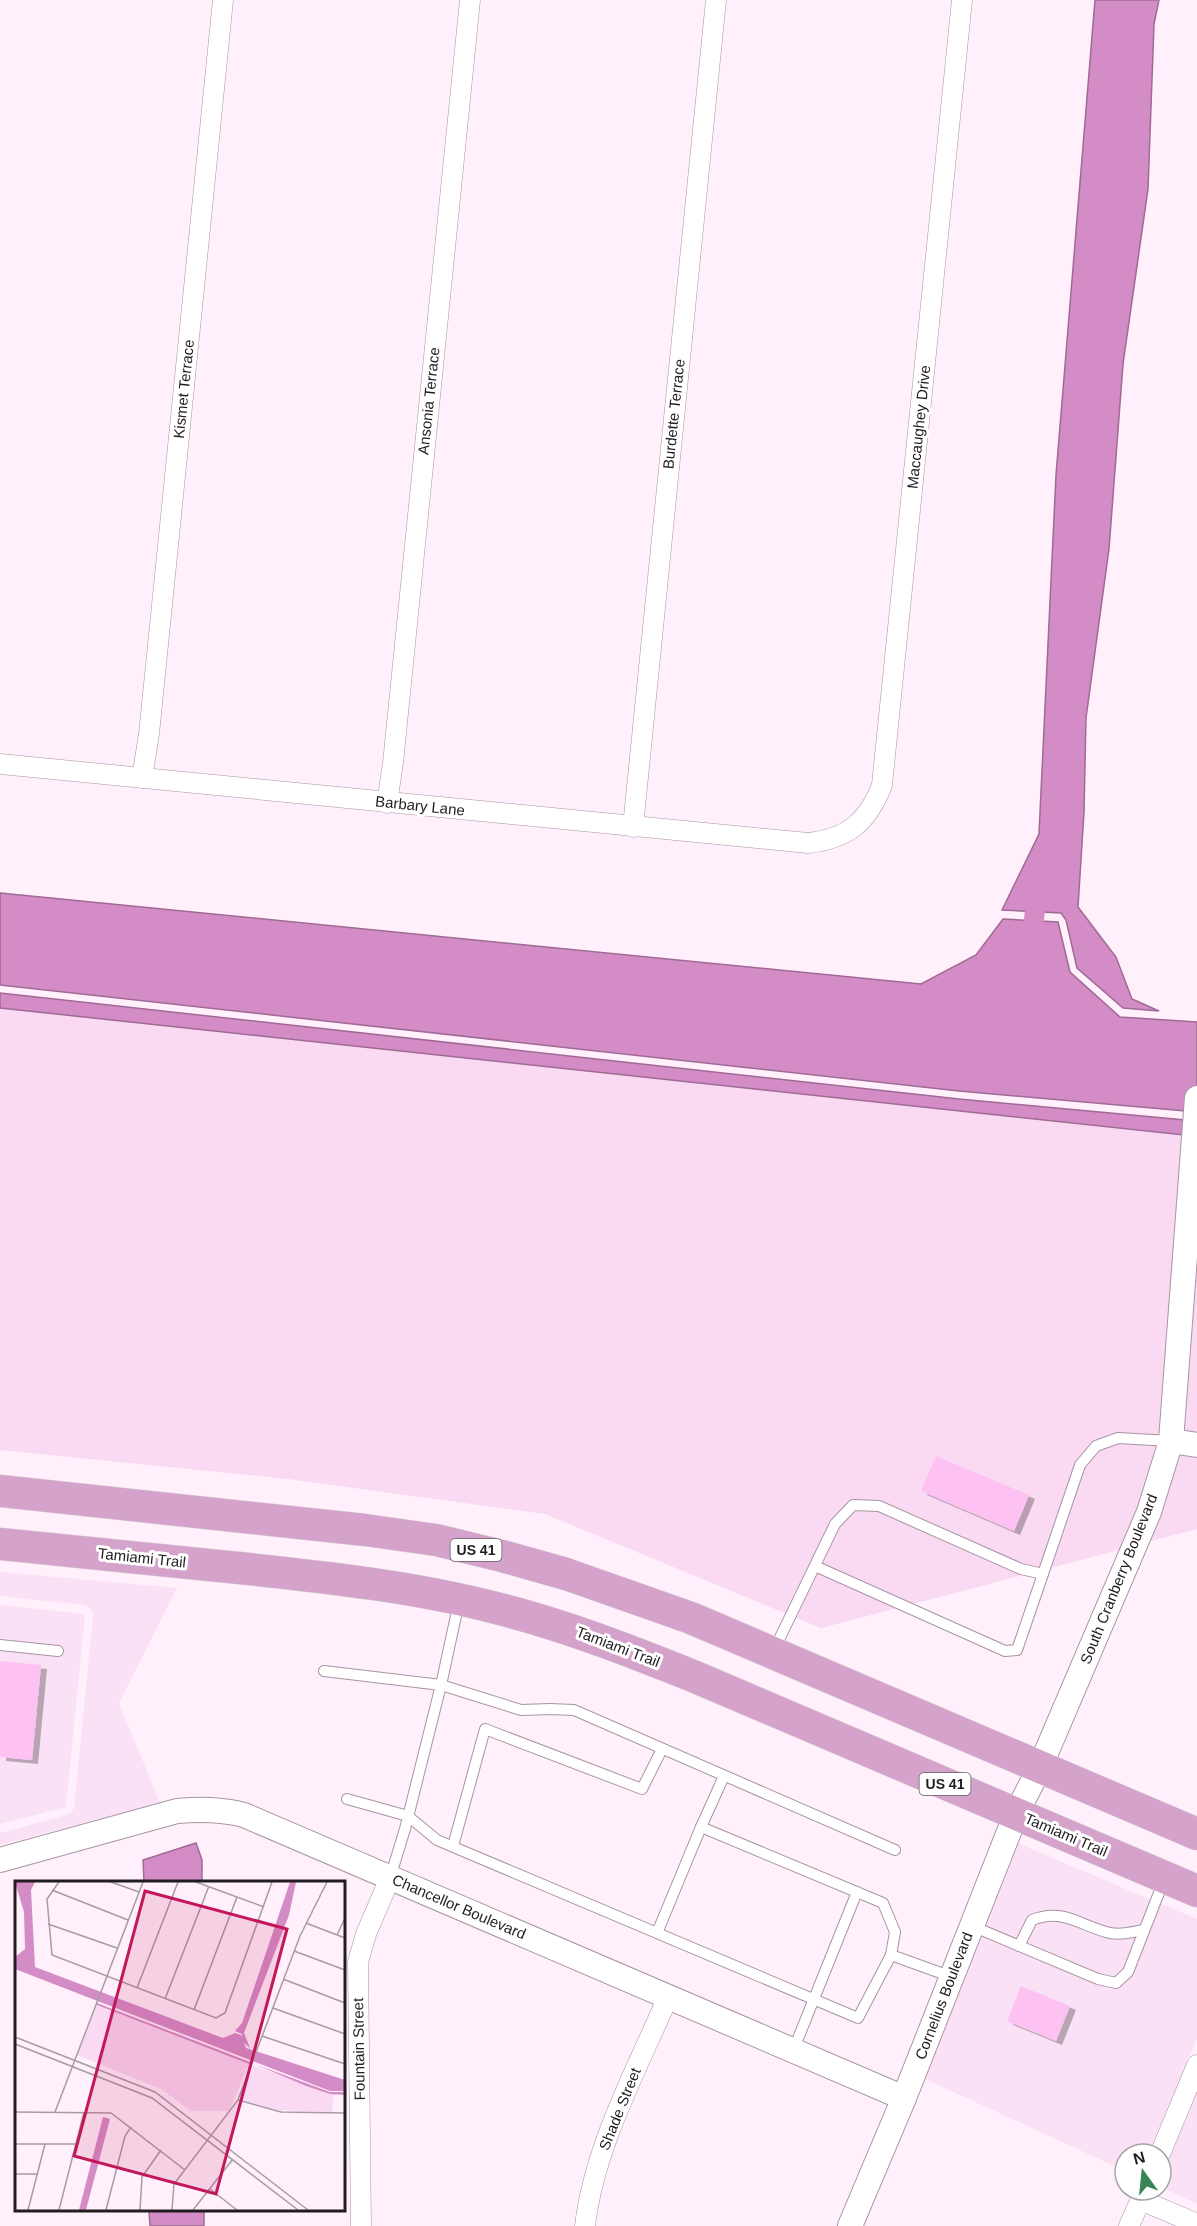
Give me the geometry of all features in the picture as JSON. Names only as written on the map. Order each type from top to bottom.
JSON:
[{"type":"main road","name":"US 41","points":[[0,1491],[353,1528],[436,1540],[502,1556],[626,1593],[1197,1834]]},
{"type":"main road","name":"Tamiami Trail","points":[[0,1544],[362,1581],[459,1599],[560,1626],[628,1650],[1197,1891]]},
{"type":"street","name":"Kismet Terrace","points":[[142,778],[149,734],[224,0]]},
{"type":"street","name":"Ansonia Terrace","points":[[387,802],[470,0]]},
{"type":"street","name":"Burdette Terrace","points":[[633,827],[716,0]]},
{"type":"street","name":"Maccaughey Drive","points":[[839,837],[855,827],[867,815],[882,785],[962,0]]},
{"type":"street","name":"Barbary Lane","points":[[0,764],[808,843],[824,842],[839,837]]},
{"type":"street","name":"South Cranberry Boulevard","points":[[1040,1767],[1149,1512],[1171,1441],[1197,1098]]},
{"type":"street","points":[[1171,1441],[1197,1445]]},
{"type":"street","name":"Cornelius Boulevard","points":[[850,2226],[904,2098],[1016,1814],[1040,1767]]},
{"type":"street","name":"Chancellor Boulevard","points":[[0,1860],[177,1811],[205,1809],[244,1815],[904,2098]]},
{"type":"street","name":"Fountain Street","points":[[361,2226],[358,1962],[366,1934],[390,1878]]},
{"type":"street","name":"Shade Street","points":[[585,2226],[589,2199],[602,2154],[668,1997]]},
{"type":"street","points":[[1165,2142],[1197,2065]]},
{"type":"street","points":[[1129,2226],[1140,2202]]},
{"type":"street","points":[[1156,2202],[1197,2224]]},
{"type":"lane","points":[[815,1566],[1005,1651],[1017,1650],[1080,1465],[1096,1446],[1118,1437],[1171,1441]]},
{"type":"lane","points":[[772,1653],[836,1524],[853,1504],[879,1506],[1021,1569],[1043,1574]]},
{"type":"lane","points":[[390,1878],[441,1685],[459,1599]]},
{"type":"lane","points":[[0,1645],[58,1651]]},
{"type":"lane","points":[[324,1671],[441,1685],[520,1710],[550,1708],[574,1710],[896,1850]]},
{"type":"lane","points":[[453,1846],[485,1729],[642,1789],[662,1749]]},
{"type":"lane","points":[[657,1933],[724,1776]]},
{"type":"lane","points":[[347,1798],[408,1816],[437,1840],[858,2018],[891,1955],[895,1932],[883,1903],[701,1827]]},
{"type":"lane","points":[[972,1926],[1098,1979],[1116,1983],[1128,1972],[1165,1878]]},
{"type":"lane","points":[[793,2051],[857,1892]]},
{"type":"lane","points":[[1019,1946],[1032,1920],[1045,1915],[1059,1915],[1108,1933],[1121,1934],[1144,1930]]},
{"type":"lane","points":[[891,1955],[952,1977]]},
{"type":"shaded area","points":[[1095,0],[1159,0],[1154,24],[1148,189],[1123,364],[1109,549],[1086,718],[1084,812],[1078,907],[1116,957],[1132,999],[1159,1011],[1123,1008],[1077,968],[1066,920],[1061,913],[1002,910],[1039,834],[1056,475]]},
{"type":"shaded area","points":[[0,893],[921,984],[976,955],[1003,919],[1058,922],[1070,972],[1120,1017],[1197,1022],[1197,1112],[959,1091],[0,985]]},
{"type":"shaded area","points":[[0,993],[959,1099],[1185,1120],[1184,1135],[0,1008]]},
{"type":"shaded area","points":[[0,1008],[1184,1135],[1161,1438],[1141,1508],[1123,1549],[821,1628],[545,1514],[288,1479],[0,1450]]},
{"type":"shaded area","points":[[1197,1218],[1197,1434],[1181,1432]]},
{"type":"shaded area","points":[[1178,1452],[1197,1455],[1197,1529],[1147,1542]]},
{"type":"shaded area","points":[[0,1572],[177,1588],[119,1703],[160,1803],[0,1845],[0,1833],[70,1814],[74,1808],[93,1615],[90,1608],[85,1605],[0,1596]]},
{"type":"shaded area","points":[[0,1605],[85,1614],[66,1807],[0,1824]]},
{"type":"shaded area","points":[[1015,1842],[1197,1919],[1197,2039],[1154,2142],[1113,2142],[1113,2165],[923,2078]]},
{"type":"shaded area","points":[[196,1843],[202,1860],[202,1881],[144,1881],[143,1860]]},
{"type":"shaded area","points":[[1197,2090],[1197,2204],[1173,2193],[1173,2148]]},
{"type":"shaded area","points":[[149,2211],[204,2211],[204,2226],[150,2226]]},
{"type":"building","points":[[936,1456],[1029,1495],[1014,1531],[921,1491]]},
{"type":"building","points":[[0,1661],[41,1665],[32,1760],[0,1757]]},
{"type":"building","points":[[1021,1986],[1070,2006],[1056,2041],[1007,2021]]},
{"type":"waterway","points":[[1034,920],[1037,887]]}]
